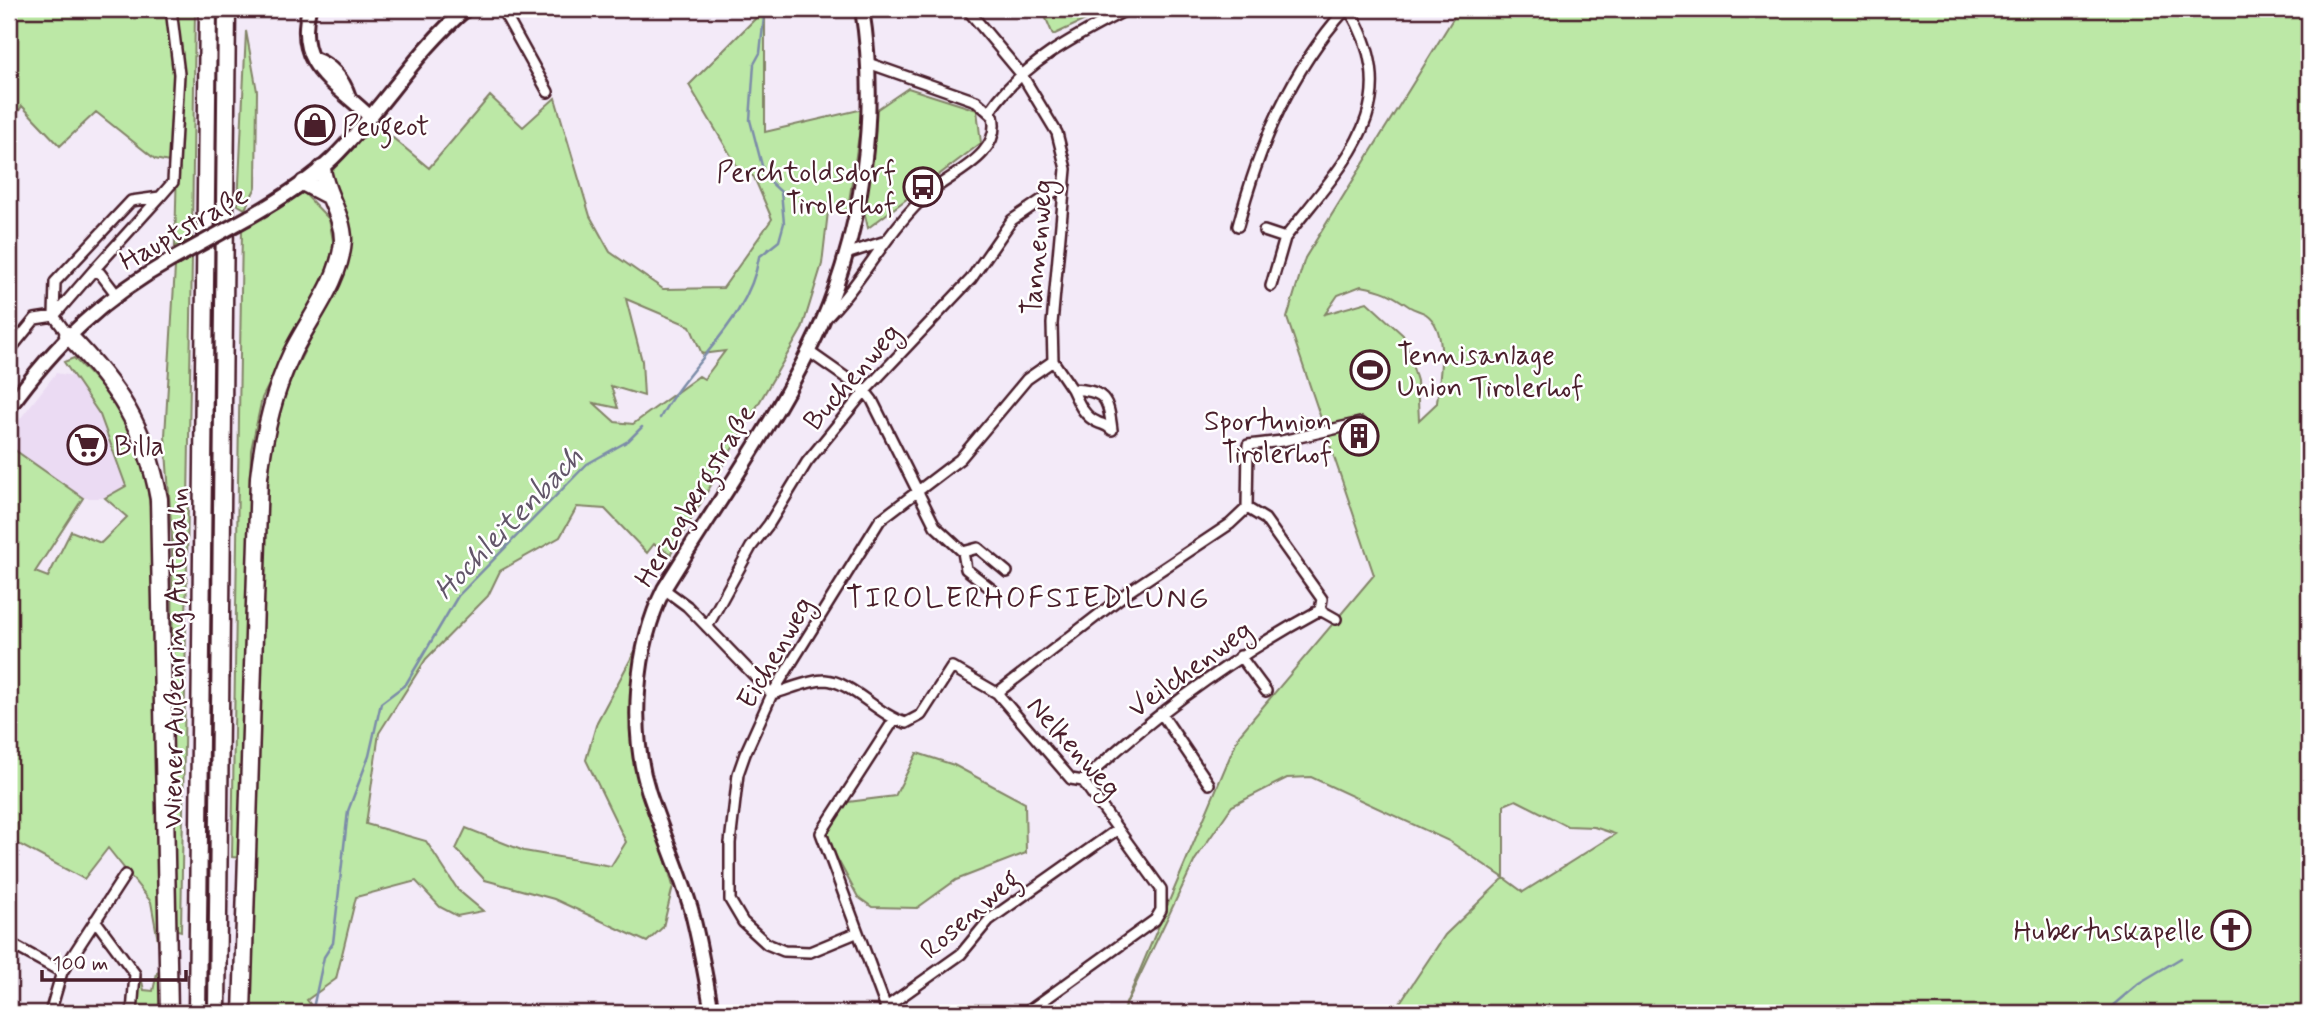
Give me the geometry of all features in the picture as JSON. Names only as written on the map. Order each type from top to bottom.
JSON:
[{"type":"highway","name":"Wiener Außenring Autobahn","points":[[197,1013],[208,9]]},
{"type":"highway","name":"Wiener Außenring Autobahn","points":[[217,1013],[227,9]]},
{"type":"highway","points":[[242,1013],[259,477],[272,400],[292,353],[333,276],[341,251],[342,227],[327,195],[322,169]]},
{"type":"highway","points":[[304,183],[327,195]]},
{"type":"highway","points":[[68,335],[108,380],[134,418],[148,449],[159,499],[169,1013]]},
{"type":"main road","points":[[309,9],[306,24],[307,45],[313,59],[323,62],[338,76],[349,97],[370,117]]},
{"type":"main road","name":"Hauptstraße","points":[[9,408],[68,335],[116,294],[173,258],[249,217],[322,169],[370,117],[420,55],[466,9]]},
{"type":"main road","name":"Herzogbergstraße","points":[[712,1013],[690,908],[648,790],[642,761],[638,733],[642,656],[652,617],[664,589],[808,351],[822,322],[846,254],[866,150],[868,62],[862,9]]},
{"type":"street","points":[[160,197],[173,181],[174,168],[179,75],[171,9]]},
{"type":"street","points":[[502,9],[548,92]]},
{"type":"street","name":"Tannenweg","points":[[967,9],[1022,75],[1057,133],[1066,169],[1052,324],[1053,361]]},
{"type":"street","points":[[990,111],[1022,75],[1071,38],[1128,9]]},
{"type":"street","points":[[1238,226],[1270,126],[1288,90],[1348,9],[1370,54],[1372,107],[1350,154],[1285,238],[1271,286]]},
{"type":"street","points":[[822,322],[849,292],[883,242],[929,193],[990,145],[995,126],[990,111],[976,101],[868,62]]},
{"type":"street","name":"Buchenweg","points":[[706,627],[751,547],[769,524],[807,462],[865,390],[971,279],[1012,220],[1065,184]]},
{"type":"street","name":"Hauptstraße","points":[[54,316],[160,197]]},
{"type":"street","name":"Hauptstraße","points":[[54,316],[55,282],[131,201],[160,197]]},
{"type":"street","points":[[1264,231],[1285,238]]},
{"type":"street","points":[[846,254],[883,242]]},
{"type":"street","points":[[93,271],[100,274],[116,294]]},
{"type":"street","points":[[9,351],[35,319],[54,316],[68,335]]},
{"type":"street","points":[[808,351],[865,390],[935,526],[962,552],[966,569],[994,591]]},
{"type":"street","points":[[1053,361],[1072,389],[1079,407],[1096,422],[1107,424],[1112,430],[1109,404],[1095,391],[1072,389]]},
{"type":"street","name":"Eichenweg","points":[[856,933],[810,952],[784,951],[767,944],[743,922],[730,900],[730,843],[738,774],[772,694],[880,520],[960,459],[1027,379],[1053,361]]},
{"type":"street","points":[[997,693],[1128,592],[1230,524],[1247,508],[1248,445],[1282,442],[1360,422]]},
{"type":"street","points":[[1247,508],[1265,519],[1322,599],[1320,610],[1336,619]]},
{"type":"street","points":[[962,552],[978,548],[1007,572]]},
{"type":"street","points":[[664,589],[687,606],[772,694],[823,680],[836,682],[894,720],[821,833],[887,1011]]},
{"type":"street","name":"Veilchenweg","points":[[1083,781],[1161,713],[1240,656],[1320,610]]},
{"type":"street","points":[[1240,656],[1266,691]]},
{"type":"street","name":"Nelkenweg","points":[[894,720],[906,723],[921,715],[952,667],[997,693],[1071,779],[1083,781],[1161,889],[1161,910],[1155,920],[1026,1013]]},
{"type":"street","points":[[1161,713],[1209,784]]},
{"type":"street","name":"Rosenweg","points":[[887,1011],[961,954],[989,920],[1118,829]]},
{"type":"street","points":[[50,1013],[62,972],[125,875]]},
{"type":"street","points":[[95,920],[135,974],[132,1013]]},
{"type":"street","points":[[9,943],[62,972]]},
{"type":"shaded area","points":[[56,373],[73,376],[100,415],[127,486],[105,498],[83,498],[9,446],[9,433]]},
{"type":"green space","points":[[9,9],[195,9],[192,238],[175,247],[177,163],[173,112],[169,162],[155,159],[96,112],[60,146],[22,106],[9,127]]},
{"type":"green space","points":[[765,9],[765,132],[863,109],[847,215],[829,203],[822,264],[802,329],[671,554],[654,544],[647,553],[605,509],[577,507],[560,537],[500,571],[488,596],[426,659],[379,733],[366,824],[426,841],[458,890],[483,911],[457,916],[440,907],[416,881],[356,897],[336,979],[307,1000],[317,1013],[248,1013],[268,482],[275,419],[296,368],[338,284],[348,252],[329,174],[375,123],[429,168],[490,96],[523,127],[555,98],[590,216],[610,252],[663,289],[723,288],[772,219],[754,177],[737,166],[689,85]],"holes":[[[626,299],[690,326],[702,354],[725,351],[704,379],[699,376],[633,424],[615,422],[594,403],[618,408],[611,386],[644,396],[642,361]]]},
{"type":"green space","points":[[1042,9],[1109,9],[1053,35]]},
{"type":"green space","points":[[1459,9],[2309,9],[2309,1013],[1393,1013],[1445,935],[1504,878],[1449,841],[1311,777],[1287,778],[1232,806],[1195,860],[1122,1013],[1239,735],[1374,575],[1287,318],[1305,258]],"holes":[[[1361,286],[1387,293],[1426,314],[1438,332],[1441,343],[1441,369],[1437,403],[1419,420],[1417,381],[1403,335],[1367,302],[1325,314],[1338,295]],[[1516,800],[1567,826],[1594,827],[1615,834],[1523,892],[1504,878],[1504,805]]]},
{"type":"green space","points":[[246,31],[257,91],[256,187],[245,209],[238,205]]},
{"type":"green space","points":[[908,88],[977,110],[981,143],[868,228],[864,211],[876,110]]},
{"type":"green space","points":[[303,192],[329,219],[334,246],[325,275],[262,398],[251,450],[241,858],[232,857],[242,230]]},
{"type":"green space","points":[[192,257],[181,931],[174,929],[172,538],[165,436],[175,267]]},
{"type":"green space","points":[[74,358],[107,392],[130,430],[146,477],[156,551],[159,946],[151,902],[108,848],[84,879],[9,839],[9,446],[83,498],[35,572],[48,577],[71,531],[101,543],[127,517],[105,498],[126,486],[100,415],[64,362]]},
{"type":"green space","points":[[635,651],[630,736],[673,886],[663,927],[647,942],[554,899],[485,880],[456,849],[466,828],[524,851],[611,866],[626,842],[586,760],[597,722]]},
{"type":"green space","points":[[917,753],[954,765],[1025,803],[1026,853],[956,880],[917,908],[872,907],[858,897],[832,849],[827,830],[848,802],[895,796]]},
{"type":"green space","points":[[139,969],[144,990],[153,991],[157,973],[162,970],[163,1013],[136,1013]]},
{"type":"waterway","name":"Hochleitenbach","points":[[660,418],[686,379],[731,322],[753,280],[759,257],[779,241],[784,223],[781,192],[765,177],[750,120],[754,64],[760,53],[764,17],[756,9]]},
{"type":"waterway","name":"Hochleitenbach","points":[[312,1013],[324,957],[333,943],[348,811],[369,756],[381,703],[406,684],[458,596],[587,464],[628,441],[642,427]]},
{"type":"waterway","points":[[2104,1013],[2139,983],[2181,958]]},
{"type":"place","name":"Peugeot","points":[[315,125]]},
{"type":"place","name":"Perchtoldsdorf Tirolerhof","points":[[923,187]]},
{"type":"place","name":"Tennisanlage Union Tirolerhof","points":[[1370,370]]},
{"type":"place","name":"Sportunion Tirolerhof","points":[[1359,436]]},
{"type":"place","name":"Billa","points":[[87,445]]},
{"type":"place","name":"Hubertuskapelle","points":[[2231,930]]},
{"type":"district","name":"TIROLERHOFSIEDLUNG","points":[[1028,597]]}]
